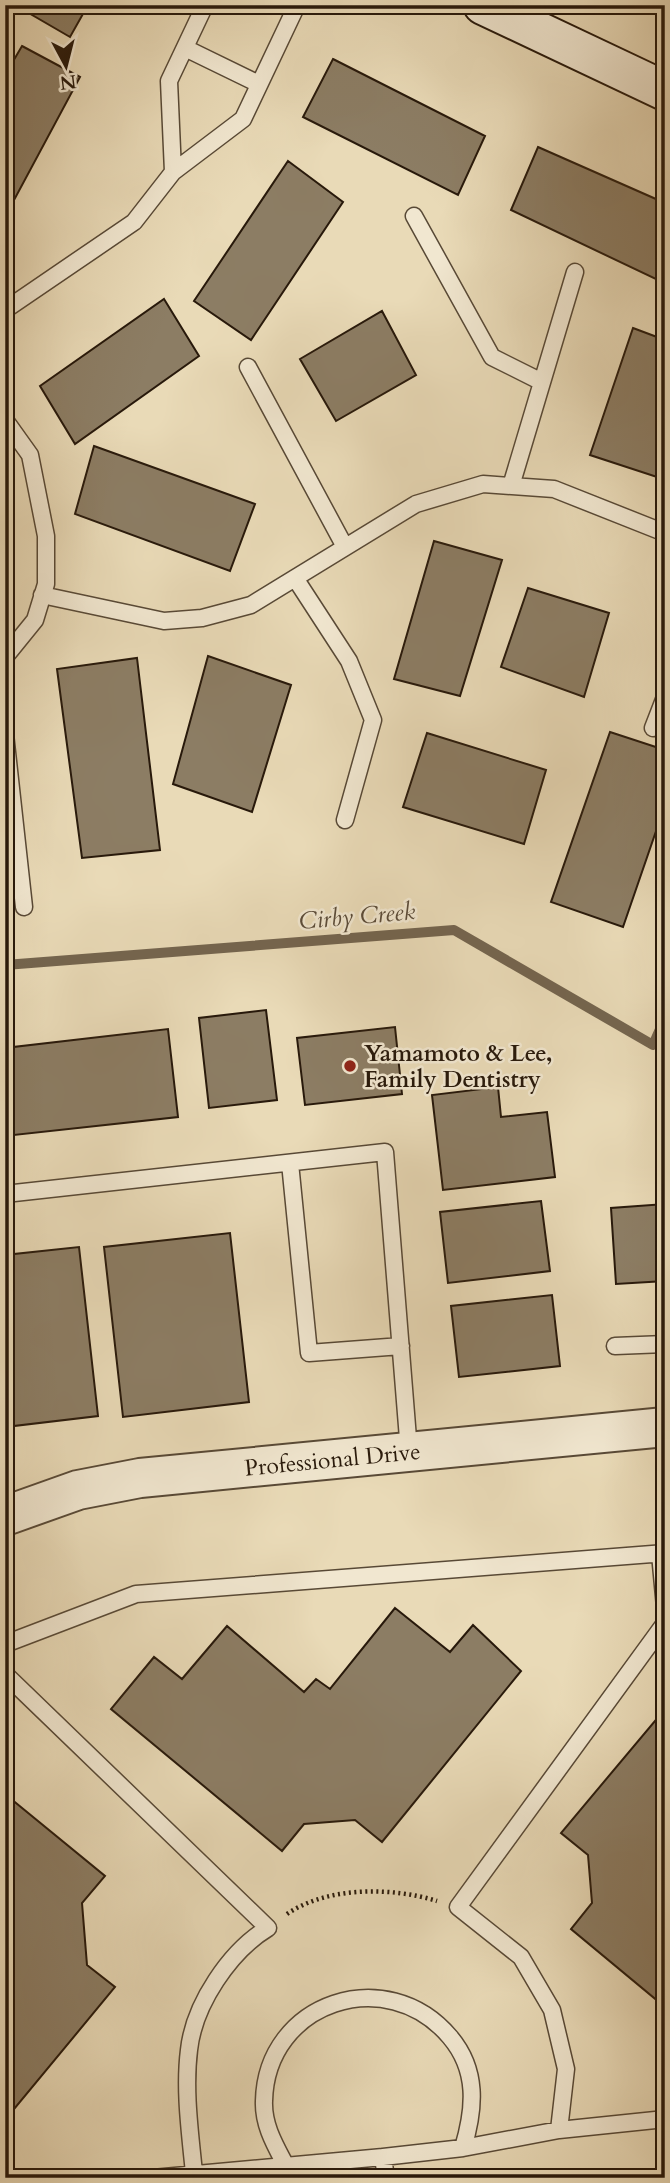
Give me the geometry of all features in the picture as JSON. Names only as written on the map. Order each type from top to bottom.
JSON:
[{"type":"street","points":[[483,5],[665,91]]},
{"type":"street","name":"Professional Drive","points":[[5,1516],[78,1490],[140,1478],[665,1427]]},
{"type":"lane","points":[[173,172],[169,81],[205,5]]},
{"type":"lane","points":[[5,310],[134,222],[173,172],[243,119],[297,5]]},
{"type":"lane","points":[[185,48],[259,84]]},
{"type":"lane","points":[[414,216],[492,357],[542,382]]},
{"type":"lane","points":[[511,486],[575,272]]},
{"type":"lane","points":[[247,367],[345,547]]},
{"type":"lane","points":[[5,420],[30,455],[47,536],[46,584],[35,620],[5,657]]},
{"type":"lane","points":[[42,595],[164,621],[202,618],[251,606],[416,504],[483,484],[554,489],[665,533]]},
{"type":"lane","points":[[295,578],[349,661],[373,720],[345,820]]},
{"type":"lane","points":[[653,728],[665,697]]},
{"type":"lane","points":[[5,734],[24,906]]},
{"type":"lane","points":[[5,1194],[385,1153],[409,1451]]},
{"type":"lane","points":[[290,1163],[309,1353],[401,1346]]},
{"type":"lane","points":[[615,1346],[665,1344]]},
{"type":"lane","points":[[5,1644],[136,1594],[662,1553],[665,1607]]},
{"type":"lane","points":[[559,2130],[566,2069],[552,2010],[521,1957],[458,1908],[665,1623]]},
{"type":"lane","points":[[5,1674],[268,1927],[246,1941],[209,1990],[189,2048],[188,2108],[194,2173]]},
{"type":"lane","points":[[286,2166],[269,2136],[264,2102],[269,2068],[285,2038],[310,2015],[341,2000],[375,1997],[409,2004],[438,2023],[460,2049],[472,2081],[473,2115],[463,2148]]},
{"type":"lane","points":[[153,2178],[463,2148],[559,2130],[665,2119]]},
{"type":"lane","points":[[383,2157],[386,2178]]},
{"type":"path","points":[[268,1927],[297,1907],[356,1891],[406,1892],[458,1908]]},
{"type":"building","points":[[15,5],[88,5],[70,37]]},
{"type":"building","points":[[22,46],[80,77],[13,202],[5,198],[5,75]]},
{"type":"building","points":[[333,59],[485,136],[458,195],[303,117]]},
{"type":"building","points":[[538,147],[665,203],[665,271],[660,281],[511,210]]},
{"type":"building","points":[[288,161],[343,202],[251,340],[194,301]]},
{"type":"building","points":[[164,299],[199,356],[75,444],[40,386]]},
{"type":"building","points":[[382,311],[416,375],[336,421],[300,359]]},
{"type":"building","points":[[633,328],[665,340],[665,456],[657,477],[590,455]]},
{"type":"building","points":[[94,446],[255,504],[230,571],[75,514]]},
{"type":"building","points":[[434,541],[502,560],[460,696],[394,679]]},
{"type":"building","points":[[528,588],[609,613],[584,697],[501,667]]},
{"type":"building","points":[[208,656],[291,685],[252,812],[173,784]]},
{"type":"building","points":[[137,658],[160,850],[82,858],[57,669]]},
{"type":"building","points":[[610,732],[665,750],[665,805],[623,927],[551,902]]},
{"type":"building","points":[[427,733],[546,770],[524,844],[403,807]]},
{"type":"building","points":[[266,1010],[277,1100],[209,1108],[199,1018]]},
{"type":"building","name":"Yamamoto & Lee, Family Dentistry","points":[[395,1027],[402,1094],[305,1105],[297,1038]]},
{"type":"building","points":[[168,1029],[178,1117],[5,1136],[5,1048]]},
{"type":"building","points":[[498,1087],[501,1117],[547,1112],[555,1177],[443,1190],[432,1095]]},
{"type":"building","points":[[541,1201],[550,1271],[448,1283],[440,1212]]},
{"type":"building","points":[[665,1204],[665,1281],[616,1284],[611,1208]]},
{"type":"building","points":[[230,1233],[249,1402],[123,1417],[104,1247]]},
{"type":"building","points":[[79,1247],[98,1416],[5,1427],[5,1255]]},
{"type":"building","points":[[552,1295],[560,1366],[459,1377],[451,1306]]},
{"type":"building","points":[[395,1608],[450,1652],[473,1625],[521,1671],[382,1842],[355,1820],[304,1824],[282,1851],[111,1709],[154,1657],[182,1679],[227,1626],[304,1692],[316,1679],[330,1689]]},
{"type":"building","points":[[665,1709],[665,2007],[571,1929],[592,1903],[588,1855],[561,1833]]},
{"type":"building","points":[[5,1794],[105,1876],[82,1903],[87,1965],[115,1987],[5,2120]]},
{"type":"waterway","name":"Cirby Creek","points":[[5,965],[454,930],[653,1045],[665,1018]]},
{"type":"place","name":"Yamamoto & Lee, Family Dentistry","points":[[350,1066]]}]
